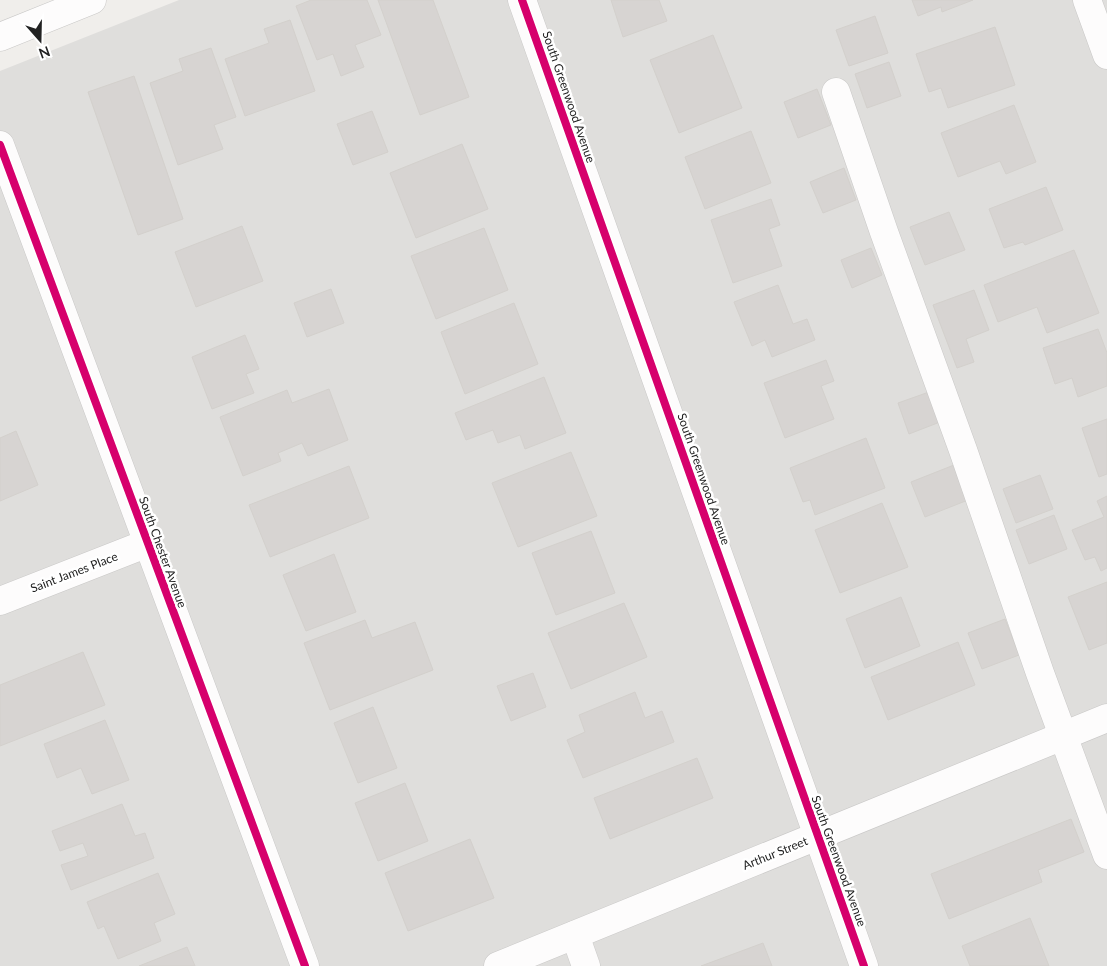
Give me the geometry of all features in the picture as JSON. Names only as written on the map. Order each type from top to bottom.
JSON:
[{"type":"street","points":[[0,37],[92,0]]},
{"type":"street","name":"South Greenwood Avenue","points":[[522,0],[864,966]]},
{"type":"street","points":[[1087,0],[1107,55]]},
{"type":"street","points":[[836,92],[884,232],[964,450],[1040,673],[1107,855]]},
{"type":"street","name":"South Chester Avenue","points":[[0,145],[305,966]]},
{"type":"street","name":"Saint James Place","points":[[0,601],[148,543]]},
{"type":"street","name":"Arthur Street","points":[[498,966],[1107,718]]},
{"type":"street","points":[[575,935],[586,966]]},
{"type":"shaded area","points":[[179,0],[1107,0],[1107,966],[0,966],[0,71]]},
{"type":"building","points":[[311,0],[367,0],[381,35],[355,45],[364,67],[341,76],[333,54],[317,60],[296,6]]},
{"type":"building","points":[[378,0],[433,0],[469,97],[420,115]]},
{"type":"building","points":[[611,0],[659,0],[667,21],[623,37]]},
{"type":"building","points":[[912,0],[973,0],[942,12],[941,7],[918,16]]},
{"type":"building","points":[[875,16],[888,53],[849,66],[836,30]]},
{"type":"building","points":[[290,20],[315,91],[245,116],[225,59],[269,43],[264,29]]},
{"type":"building","points":[[995,27],[1015,85],[948,108],[941,88],[929,92],[916,54]]},
{"type":"building","points":[[713,35],[742,108],[679,133],[650,60]]},
{"type":"building","points":[[211,48],[236,117],[214,125],[223,149],[178,165],[150,83],[183,71],[179,59]]},
{"type":"building","points":[[889,62],[901,96],[867,108],[855,74]]},
{"type":"building","points":[[134,76],[183,219],[138,235],[88,92]]},
{"type":"building","points":[[817,89],[831,125],[798,138],[784,102]]},
{"type":"building","points":[[1014,105],[1036,162],[1006,174],[1000,161],[958,177],[941,133]]},
{"type":"building","points":[[372,111],[388,152],[353,165],[337,124]]},
{"type":"building","points":[[751,131],[771,183],[705,209],[685,157]]},
{"type":"building","points":[[462,144],[488,209],[416,238],[390,173]]},
{"type":"building","points":[[844,168],[856,200],[823,213],[810,182]]},
{"type":"building","points":[[1046,187],[1063,230],[1025,245],[1023,242],[1004,248],[989,209]]},
{"type":"building","points":[[771,199],[780,225],[769,229],[782,266],[733,283],[711,220]]},
{"type":"building","points":[[949,212],[965,250],[925,265],[910,227]]},
{"type":"building","points":[[242,226],[263,281],[196,307],[175,252]]},
{"type":"building","points":[[484,228],[508,290],[436,319],[411,256]]},
{"type":"building","points":[[871,248],[882,275],[852,288],[841,260]]},
{"type":"building","points":[[1074,250],[1099,313],[1047,333],[1037,307],[998,322],[984,285]]},
{"type":"building","points":[[778,285],[793,324],[807,319],[815,340],[772,357],[765,340],[752,346],[734,302]]},
{"type":"building","points":[[331,289],[344,323],[307,337],[294,303]]},
{"type":"building","points":[[974,290],[989,330],[966,339],[974,362],[957,368],[933,305]]},
{"type":"building","points":[[514,303],[538,364],[465,394],[441,332]]},
{"type":"building","points":[[1098,329],[1107,353],[1107,386],[1078,397],[1072,378],[1055,384],[1043,348]]},
{"type":"building","points":[[245,335],[259,369],[246,374],[254,393],[212,409],[192,357]]},
{"type":"building","points":[[826,360],[834,381],[821,386],[834,419],[785,438],[764,383]]},
{"type":"building","points":[[544,377],[566,433],[525,449],[520,435],[498,443],[493,430],[466,440],[455,413]]},
{"type":"building","points":[[329,389],[348,440],[308,456],[302,443],[278,453],[281,461],[243,476],[220,417],[287,390],[292,403]]},
{"type":"building","points":[[929,392],[940,422],[909,434],[898,403]]},
{"type":"building","points":[[1107,419],[1107,474],[1099,477],[1082,428]]},
{"type":"building","points":[[16,431],[38,485],[0,501],[0,438]]},
{"type":"building","points":[[866,438],[885,488],[815,515],[810,500],[803,502],[790,468]]},
{"type":"building","points":[[571,452],[597,516],[518,547],[492,483]]},
{"type":"building","points":[[954,465],[968,500],[925,517],[911,482]]},
{"type":"building","points":[[349,466],[369,518],[270,557],[249,505]]},
{"type":"building","points":[[1040,475],[1053,509],[1016,523],[1003,489]]},
{"type":"building","points":[[1107,496],[1107,568],[1101,571],[1095,557],[1085,560],[1072,530],[1104,517],[1097,501]]},
{"type":"building","points":[[882,503],[908,567],[840,593],[815,530]]},
{"type":"building","points":[[1054,515],[1067,549],[1029,564],[1016,530]]},
{"type":"building","points":[[591,531],[615,593],[556,615],[532,553]]},
{"type":"building","points":[[334,554],[356,612],[306,631],[283,575]]},
{"type":"building","points":[[1107,582],[1107,643],[1089,650],[1068,597]]},
{"type":"building","points":[[901,597],[920,646],[865,668],[846,619]]},
{"type":"building","points":[[624,603],[647,657],[571,689],[548,633]]},
{"type":"building","points":[[1005,619],[1019,655],[982,669],[968,633]]},
{"type":"building","points":[[365,620],[372,638],[415,622],[433,670],[330,710],[304,643]]},
{"type":"building","points":[[958,642],[975,685],[888,720],[871,677]]},
{"type":"building","points":[[83,652],[105,705],[0,746],[0,685]]},
{"type":"building","points":[[533,673],[546,707],[511,721],[497,686]]},
{"type":"building","points":[[635,692],[645,718],[662,711],[674,742],[583,778],[567,740],[585,732],[579,715]]},
{"type":"building","points":[[373,707],[397,768],[358,783],[334,723]]},
{"type":"building","points":[[105,720],[129,780],[92,794],[81,768],[57,778],[44,744]]},
{"type":"building","points":[[697,758],[713,798],[610,839],[594,798]]},
{"type":"building","points":[[405,783],[428,841],[378,861],[355,803]]},
{"type":"building","points":[[122,804],[135,836],[145,833],[154,858],[71,890],[61,865],[88,856],[83,843],[60,851],[52,831]]},
{"type":"building","points":[[1071,819],[1084,852],[1038,870],[1042,882],[949,919],[931,874]]},
{"type":"building","points":[[470,839],[494,898],[408,931],[385,873]]},
{"type":"building","points":[[158,873],[175,914],[154,923],[161,941],[118,959],[104,926],[98,929],[87,902]]},
{"type":"building","points":[[1030,918],[1049,966],[970,966],[962,946]]},
{"type":"building","points":[[763,943],[772,966],[701,966]]},
{"type":"building","points":[[187,947],[195,966],[139,966]]},
{"type":"cycle path","points":[[522,0],[864,966]]},
{"type":"cycle path","points":[[0,145],[305,966]]}]
